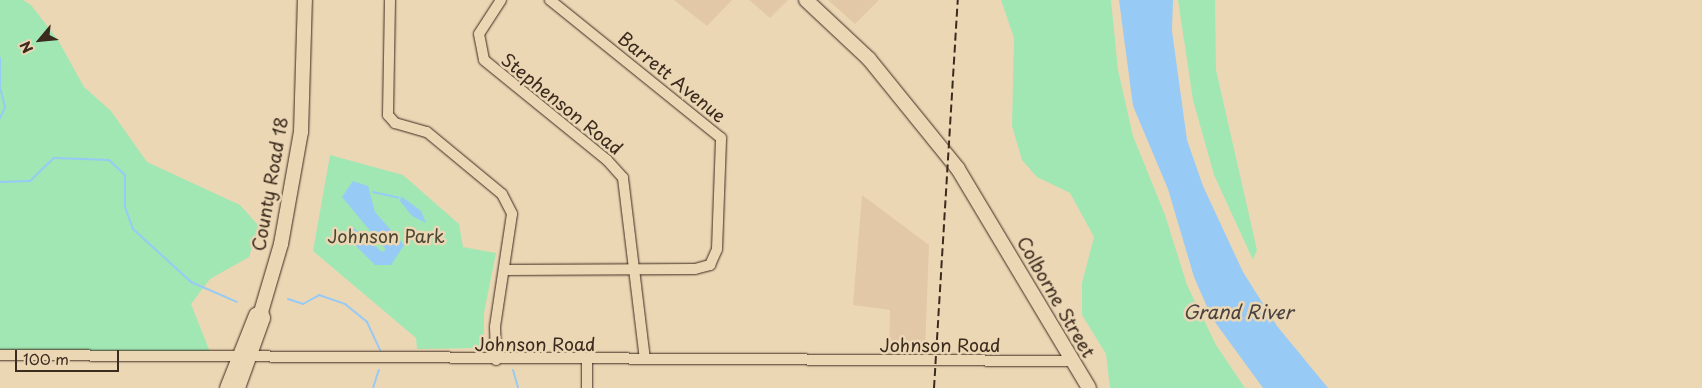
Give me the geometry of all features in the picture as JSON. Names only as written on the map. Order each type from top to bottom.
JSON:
[{"type":"main road","name":"County Road 18","points":[[238,388],[243,359],[255,316],[261,312],[281,244],[301,132],[305,0]]},
{"type":"main road","name":"Colborne Street","points":[[806,0],[869,59],[958,169],[1070,361],[1089,388]]},
{"type":"main road","name":"County Road 18","points":[[227,388],[243,359]]},
{"type":"street","points":[[390,0],[388,115],[395,123],[427,132],[502,194],[513,222],[504,270],[496,360]]},
{"type":"street","name":"Stephenson Road","points":[[502,0],[479,34],[484,60],[616,168],[627,190],[645,359]]},
{"type":"street","name":"Barrett Avenue","points":[[504,270],[695,269],[714,261],[721,138],[550,0]]},
{"type":"street","name":"Johnson Road","points":[[0,355],[243,359],[587,361],[645,359],[1070,361]]},
{"type":"street","points":[[587,361],[587,388]]},
{"type":"shaded area","points":[[674,0],[732,0],[707,26]]},
{"type":"shaded area","points":[[749,0],[788,0],[770,18]]},
{"type":"shaded area","points":[[828,0],[879,0],[855,24]]},
{"type":"shaded area","points":[[862,195],[929,245],[925,352],[889,353],[890,310],[853,305]]},
{"type":"green space","points":[[0,0],[23,0],[31,5],[58,40],[84,87],[111,111],[147,162],[240,205],[259,226],[249,257],[210,279],[191,304],[212,357],[0,356]]},
{"type":"green space","points":[[1001,0],[1111,0],[1118,70],[1133,136],[1165,215],[1187,285],[1216,345],[1245,388],[1110,388],[1106,354],[1082,315],[1082,283],[1094,237],[1070,193],[1037,177],[1022,160],[1012,126],[1014,38]]},
{"type":"green space","points":[[1178,0],[1215,0],[1216,70],[1257,250],[1253,260],[1214,175],[1193,100]]},
{"type":"green space","name":"Johnson Park","points":[[330,155],[403,175],[459,224],[463,247],[496,253],[484,313],[484,348],[417,349],[416,338],[313,251]]},
{"type":"water","name":"Grand River","points":[[1119,0],[1173,0],[1172,31],[1187,140],[1203,186],[1243,272],[1277,326],[1328,388],[1263,388],[1212,318],[1194,277],[1168,189],[1133,106]]},
{"type":"water","points":[[353,181],[368,186],[375,212],[404,245],[391,265],[375,265],[351,241],[348,234],[354,228],[382,252],[386,250],[342,197]]},
{"type":"water","points":[[401,196],[421,211],[426,223],[412,216],[400,201]]},
{"type":"waterway","points":[[0,58],[0,86]]},
{"type":"waterway","points":[[0,88],[5,107],[0,118]]},
{"type":"waterway","points":[[0,182],[30,181],[54,158],[109,160],[125,175],[125,207],[133,229],[191,282],[237,302]]},
{"type":"waterway","points":[[373,192],[398,198]]},
{"type":"waterway","points":[[288,299],[303,304],[319,295],[345,304],[367,322],[380,350]]},
{"type":"waterway","points":[[373,388],[379,370]]},
{"type":"waterway","points":[[513,370],[518,388]]},
{"type":"railway","points":[[934,388],[958,0]]}]
